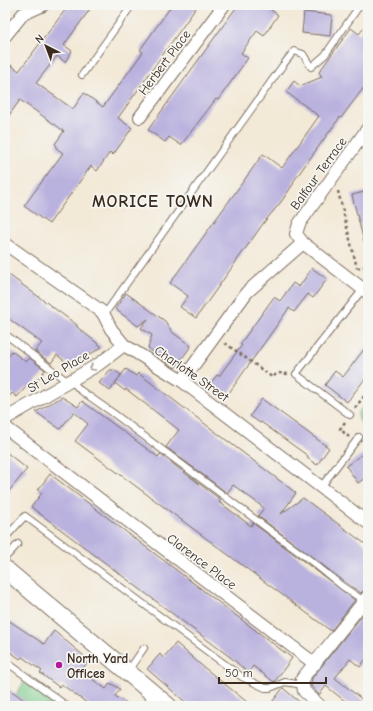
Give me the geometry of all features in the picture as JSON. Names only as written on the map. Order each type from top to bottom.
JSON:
[{"type":"main road","points":[[5,570],[168,706]]},
{"type":"street","points":[[5,36],[23,14],[43,5]]},
{"type":"street","name":"Herbert Place","points":[[140,117],[224,5]]},
{"type":"street","name":"Balfour Terrace","points":[[303,243],[296,234],[299,224],[368,128]]},
{"type":"street","points":[[182,381],[247,292],[303,243],[365,291]]},
{"type":"street","name":"Charlotte Street","points":[[5,244],[104,314],[111,329],[124,345],[182,381],[368,523]]},
{"type":"street","name":"St Leo Place","points":[[5,418],[99,364],[124,345]]},
{"type":"street","name":"Clarence Place","points":[[5,427],[315,664]]},
{"type":"street","points":[[320,706],[303,688],[302,679],[366,599]]},
{"type":"lane","points":[[82,75],[132,5]]},
{"type":"lane","points":[[104,314],[294,51],[303,54],[311,67],[325,55],[360,5]]},
{"type":"lane","points":[[350,415],[296,374],[365,291]]},
{"type":"lane","points":[[5,334],[311,561],[342,586],[366,599]]},
{"type":"lane","points":[[321,487],[359,438]]},
{"type":"lane","points":[[5,538],[25,516],[242,677],[265,688],[270,688],[285,682],[303,688]]},
{"type":"lane","points":[[5,558],[18,544]]},
{"type":"lane","points":[[127,672],[144,648]]},
{"type":"lane","points":[[5,662],[67,706]]},
{"type":"path","points":[[334,175],[357,268],[368,266]]},
{"type":"path","points":[[215,335],[272,377],[278,373],[296,374]]},
{"type":"green space","points":[[368,400],[368,428],[360,422],[358,412]]},
{"type":"green space","points":[[24,682],[57,706],[32,706],[16,694]]},
{"type":"building","points":[[69,5],[93,5],[64,45],[72,51],[65,62],[57,56],[36,83],[73,109],[84,93],[103,107],[143,52],[140,50],[172,5],[198,5],[118,118],[132,128],[113,155],[110,152],[97,171],[91,166],[49,224],[24,206],[63,153],[56,148],[57,146],[55,144],[64,131],[20,100],[5,121],[5,73],[11,65],[19,71]]},
{"type":"building","points":[[238,5],[264,5],[278,15],[264,36],[257,31],[241,53],[248,58],[218,100],[216,99],[181,145],[169,137],[165,142],[148,130]]},
{"type":"building","points":[[304,12],[332,15],[330,36],[302,33]]},
{"type":"building","points":[[368,23],[368,82],[341,118],[340,117],[293,182],[294,183],[281,202],[265,221],[196,318],[180,307],[188,296],[170,283],[263,154],[282,168],[319,116],[286,92],[294,81],[300,86],[322,77],[319,72],[351,28],[359,34]]},
{"type":"building","points":[[368,191],[368,241],[364,242],[352,195]]},
{"type":"building","points":[[312,268],[327,279],[313,298],[308,294],[294,312],[289,308],[226,397],[209,385],[217,375],[219,376],[242,345],[240,344],[274,297],[280,301],[293,283],[299,287]]},
{"type":"building","points":[[5,272],[77,325],[77,327],[102,347],[71,366],[57,355],[51,363],[35,351],[42,343],[5,316]]},
{"type":"building","points":[[126,293],[165,321],[172,332],[191,346],[175,368],[148,348],[152,335],[141,328],[148,319],[138,326],[115,309]]},
{"type":"building","points":[[368,344],[368,375],[347,402],[325,385],[335,371],[343,377]]},
{"type":"building","points":[[12,351],[26,362],[30,358],[45,370],[31,388],[26,387],[17,397],[12,393],[5,402],[5,361]]},
{"type":"building","points":[[126,369],[136,376],[138,373],[296,493],[281,514],[303,498],[368,546],[368,589],[365,589],[361,593],[345,582],[258,516],[264,508],[255,501],[233,485],[227,493],[166,447],[179,430],[126,389],[125,391],[115,383]]},
{"type":"building","points":[[110,370],[114,370],[121,375],[110,391],[99,383]]},
{"type":"building","points":[[62,397],[78,407],[82,401],[158,457],[160,454],[221,500],[219,502],[251,526],[253,523],[355,600],[331,631],[75,441],[88,424],[74,412],[60,429],[36,412]]},
{"type":"building","points":[[262,399],[329,448],[317,465],[307,458],[308,456],[261,422],[260,423],[250,416]]},
{"type":"building","points":[[368,450],[368,476],[358,483],[346,466]]},
{"type":"building","points":[[5,451],[27,469],[5,496]]},
{"type":"building","points":[[50,474],[292,658],[275,681],[274,682],[253,666],[248,673],[234,660],[31,507],[42,493],[38,490]]},
{"type":"building","points":[[368,608],[368,656],[360,667],[350,659],[335,678],[368,704],[368,706],[351,706],[326,686],[319,695],[311,686],[312,678]]},
{"type":"building","name":"North Yard Offices","points":[[5,618],[44,644],[54,631],[89,660],[81,671],[106,689],[110,683],[120,689],[115,696],[130,706],[91,706],[61,684],[59,687],[40,673],[42,671],[22,657],[20,659],[5,648]]},
{"type":"building","points":[[176,643],[252,706],[190,706],[147,669],[160,654],[163,658]]},
{"type":"building","points":[[5,687],[16,694],[32,706],[5,706]]},
{"type":"building","points":[[283,688],[304,706],[269,706]]},
{"type":"place","name":"North Yard Offices","points":[[59,665]]},
{"type":"district","name":"MORICE TOWN","points":[[153,201]]}]
